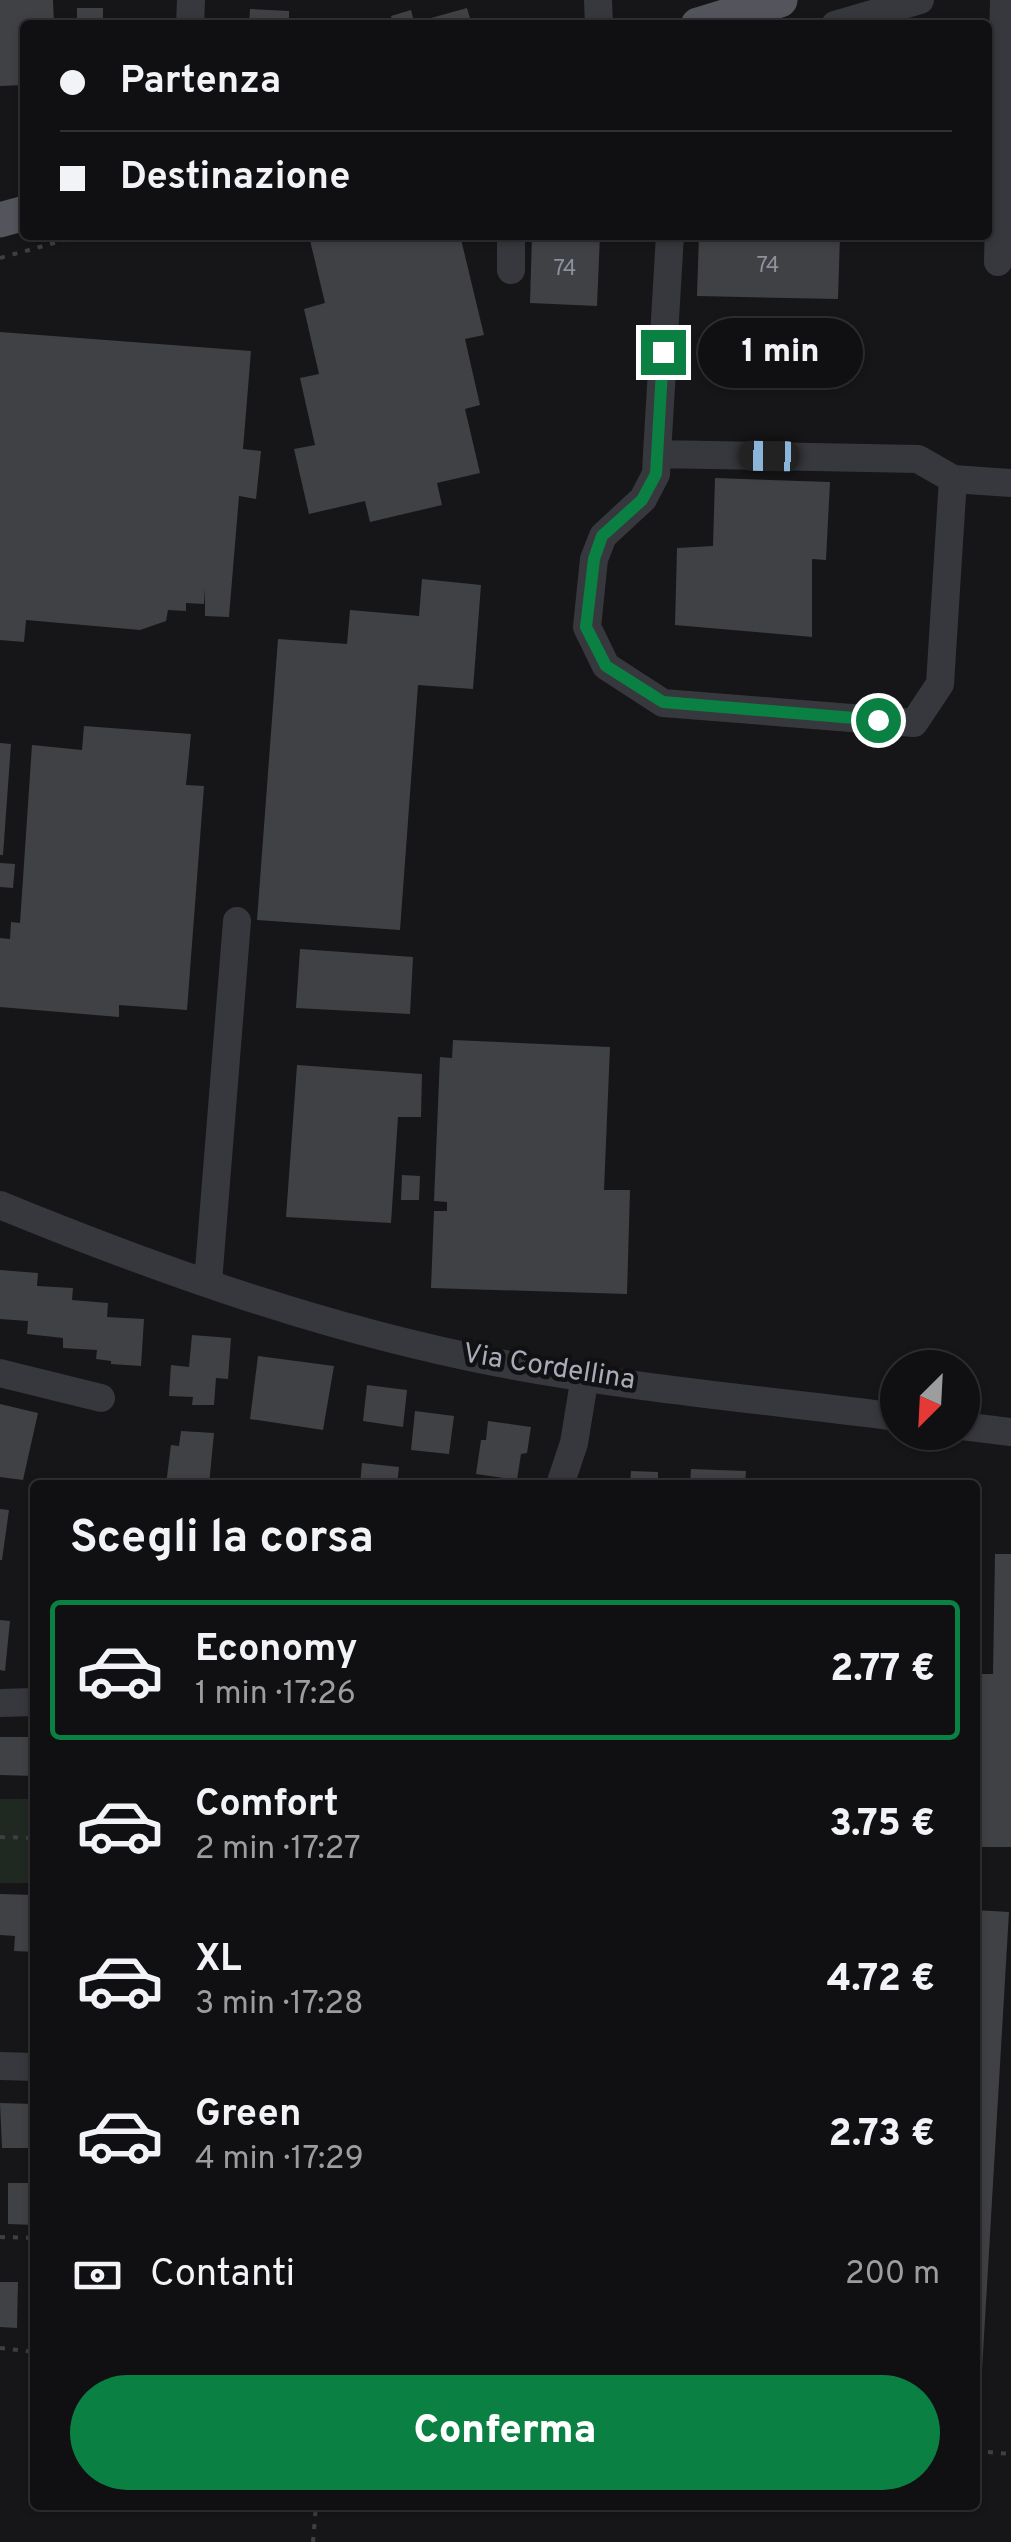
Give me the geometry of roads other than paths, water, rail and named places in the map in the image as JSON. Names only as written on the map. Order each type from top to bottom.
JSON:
[{"type":"main road","points":[[714,20],[780,0]]},
{"type":"street","points":[[852,20],[920,0]]},
{"type":"street","points":[[998,262],[1004,0]]},
{"type":"street","points":[[511,240],[511,270]]},
{"type":"street","points":[[670,240],[656,474],[642,500],[602,536],[594,559],[586,627],[606,666],[663,702],[914,723],[940,684],[952,479]]},
{"type":"street","points":[[657,454],[918,460],[952,479],[1011,483]]},
{"type":"street","points":[[208,1282],[237,921]]},
{"type":"street","name":"Via Cordellina","points":[[0,1206],[118,1254],[362,1332],[500,1363],[880,1415]]},
{"type":"street","points":[[0,1373],[102,1398]]},
{"type":"street","points":[[562,1480],[574,1442],[585,1376]]},
{"type":"street","points":[[980,1428],[1011,1432]]},
{"type":"street","points":[[0,1703],[30,1702]]},
{"type":"street","points":[[0,2066],[30,2066]]}]
